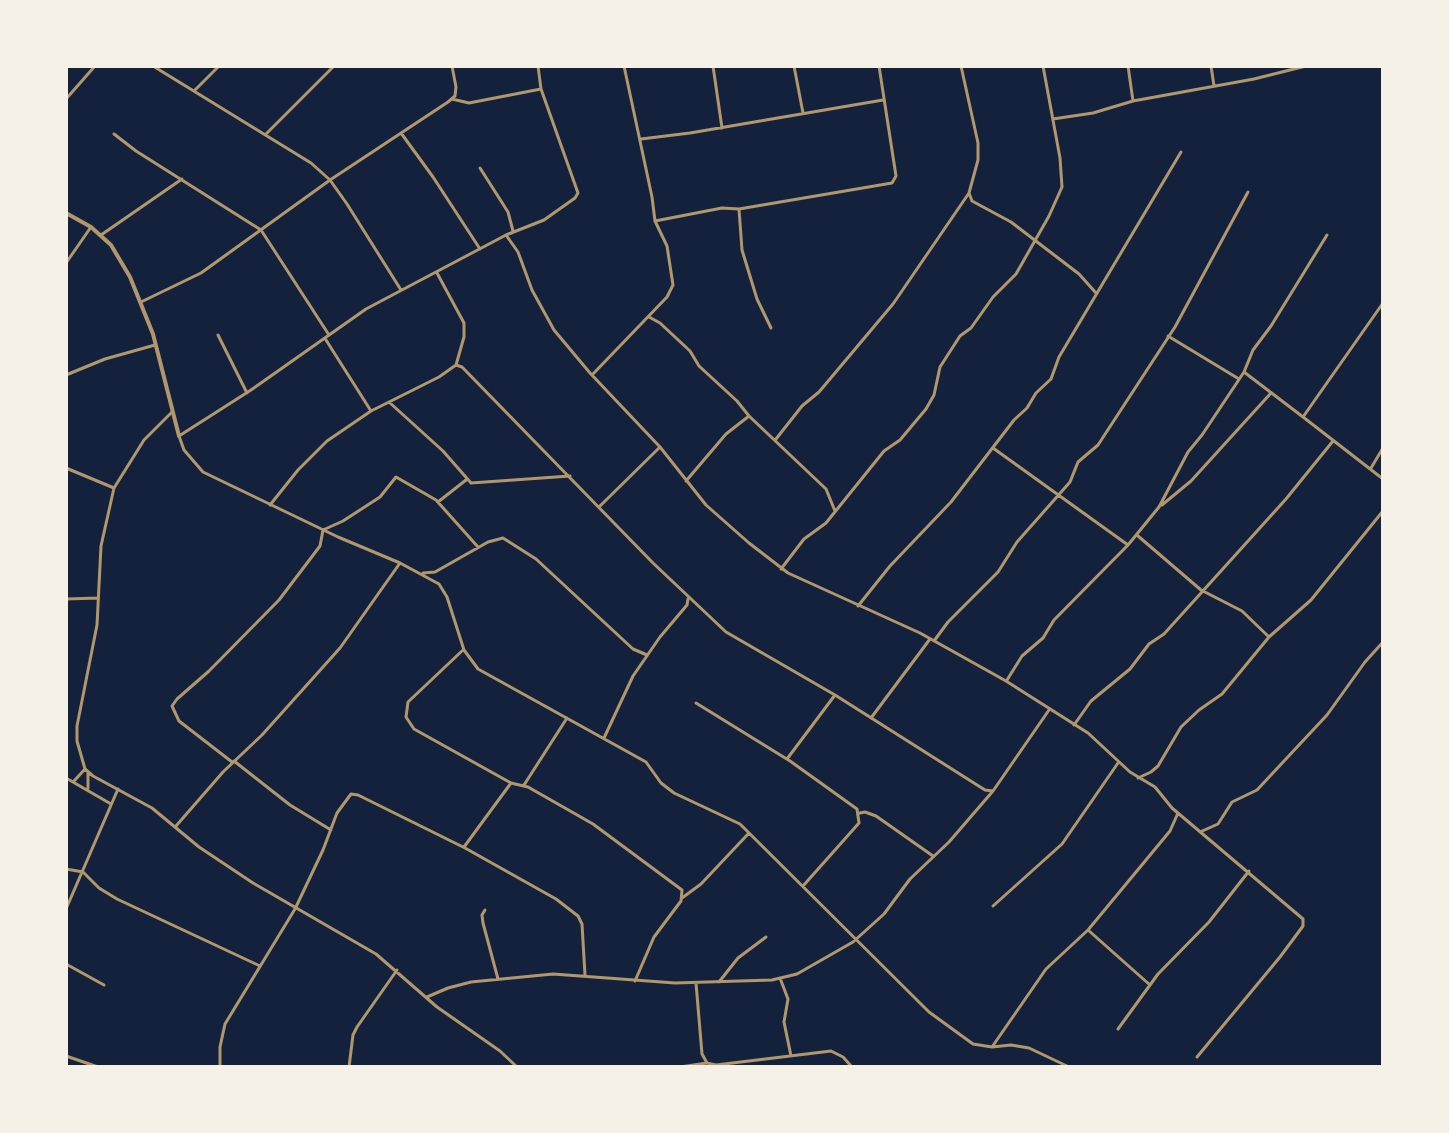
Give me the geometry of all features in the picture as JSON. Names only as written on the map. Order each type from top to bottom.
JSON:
[{"type":"street","points":[[66,99],[95,66]]},
{"type":"street","points":[[153,66],[311,163],[330,180],[401,290]]},
{"type":"street","points":[[195,90],[219,66]]},
{"type":"street","points":[[266,135],[334,66]]},
{"type":"street","points":[[141,302],[201,273],[330,180],[452,99],[456,87],[452,66]]},
{"type":"street","points":[[179,436],[247,393],[366,309],[566,206],[578,193],[541,89],[538,66]]},
{"type":"street","points":[[592,375],[667,297],[673,285],[667,246],[655,221],[624,66]]},
{"type":"street","points":[[713,66],[722,128]]},
{"type":"street","points":[[794,66],[803,114]]},
{"type":"street","points":[[655,221],[892,183],[896,176],[879,66]]},
{"type":"street","points":[[776,439],[893,304],[969,193],[978,160],[978,143],[961,66]]},
{"type":"street","points":[[781,569],[804,539],[826,523],[884,451],[900,440],[926,409],[934,395],[940,367],[960,336],[971,328],[993,297],[1016,274],[1034,241],[1062,187],[1043,66]]},
{"type":"street","points":[[1128,66],[1133,101]]},
{"type":"street","points":[[1211,66],[1214,86]]},
{"type":"street","points":[[1053,119],[1306,66]]},
{"type":"street","points":[[452,99],[469,103],[541,89]]},
{"type":"street","points":[[641,139],[883,100]]},
{"type":"street","points":[[401,133],[480,250]]},
{"type":"street","points":[[114,134],[261,230],[371,411]]},
{"type":"street","points":[[858,606],[890,566],[951,502],[1036,393],[1054,375],[1057,361],[1181,152]]},
{"type":"street","points":[[480,168],[508,212],[513,232]]},
{"type":"street","points":[[101,235],[182,179]]},
{"type":"street","points":[[871,718],[932,640],[998,572],[1017,542],[1070,482],[1078,462],[1098,445],[1168,336],[1248,192]]},
{"type":"street","points":[[969,193],[975,204],[1011,222],[1079,274],[1096,293]]},
{"type":"street","points":[[739,209],[742,250],[757,299],[771,328]]},
{"type":"street","points":[[66,213],[91,227],[111,245],[141,302],[184,450],[203,472],[431,579],[444,589],[470,662],[487,676],[646,762],[667,788],[740,824],[929,1012],[973,1044],[1029,1048],[1069,1067]]},
{"type":"street","points":[[66,263],[91,227]]},
{"type":"street","points":[[506,235],[518,252],[532,290],[554,330],[660,447],[706,505],[781,569],[932,640],[1006,681],[1088,733],[1138,778],[1159,790],[1178,813],[1303,919],[1303,926],[1197,1057]]},
{"type":"street","points":[[1006,681],[1022,656],[1043,638],[1054,620],[1128,545],[1159,507],[1188,452],[1244,372],[1253,350],[1327,235]]},
{"type":"street","points":[[270,505],[327,441],[371,411],[439,377],[456,365],[464,337],[464,323],[437,273]]},
{"type":"street","points":[[1303,417],[1383,303]]},
{"type":"street","points":[[648,317],[660,323],[690,351],[699,366],[826,489],[835,511]]},
{"type":"street","points":[[218,335],[247,393]]},
{"type":"street","points":[[1168,336],[1239,379]]},
{"type":"street","points":[[66,375],[105,359],[155,345]]},
{"type":"street","points":[[456,365],[462,367],[695,604],[734,637],[835,695],[985,790],[993,791]]},
{"type":"street","points":[[1244,372],[1383,479]]},
{"type":"street","points":[[1159,507],[1191,481],[1271,392]]},
{"type":"street","points":[[389,402],[443,451],[466,480],[476,485],[570,476]]},
{"type":"street","points":[[88,789],[77,741],[77,726],[97,625],[101,546],[114,488],[144,440],[172,412]]},
{"type":"street","points":[[686,481],[726,434],[749,416]]},
{"type":"street","points":[[1074,725],[1091,701],[1130,669],[1144,649],[1164,634],[1286,499],[1333,441]]},
{"type":"street","points":[[599,507],[660,447]]},
{"type":"street","points":[[993,448],[1128,545]]},
{"type":"street","points":[[1371,468],[1383,448]]},
{"type":"street","points":[[66,468],[114,488]]},
{"type":"street","points":[[323,530],[380,497],[396,477],[438,502],[478,547]]},
{"type":"street","points":[[438,502],[466,480]]},
{"type":"street","points":[[1138,778],[1158,766],[1181,727],[1222,694],[1269,637],[1311,600],[1383,511]]},
{"type":"street","points":[[323,530],[320,546],[279,600],[172,706],[179,721],[290,805],[331,830]]},
{"type":"street","points":[[1137,534],[1201,590],[1242,611],[1269,637]]},
{"type":"street","points":[[421,573],[435,572],[497,538],[507,540],[536,559],[633,649],[647,655]]},
{"type":"street","points":[[176,826],[340,648],[400,563]]},
{"type":"street","points":[[431,579],[435,572]]},
{"type":"street","points":[[604,738],[633,676],[687,605],[688,597]]},
{"type":"street","points":[[66,599],[98,598]]},
{"type":"street","points":[[687,605],[695,604]]},
{"type":"street","points":[[1200,832],[1218,824],[1232,802],[1257,790],[1327,715],[1383,642]]},
{"type":"street","points":[[464,650],[413,695],[405,710],[414,729],[593,824],[680,888],[682,898]]},
{"type":"street","points":[[787,759],[835,695]]},
{"type":"street","points":[[696,703],[787,759],[852,804],[860,813],[859,823],[803,886]]},
{"type":"street","points":[[427,997],[448,988],[553,974],[696,983],[780,978],[805,970],[857,939],[884,914],[910,879],[966,825],[1049,710]]},
{"type":"street","points":[[524,786],[567,718]]},
{"type":"street","points":[[993,906],[1062,844],[1119,762]]},
{"type":"street","points":[[74,782],[86,770]]},
{"type":"street","points":[[86,770],[152,808],[199,847],[295,909],[376,954],[517,1067]]},
{"type":"street","points":[[66,778],[112,804]]},
{"type":"street","points":[[463,847],[511,783]]},
{"type":"street","points":[[66,909],[118,789]]},
{"type":"street","points":[[985,790],[987,798]]},
{"type":"street","points":[[220,1067],[225,1024],[295,909],[344,802],[348,796],[355,794],[547,892],[578,916],[584,932],[585,975]]},
{"type":"street","points":[[860,813],[876,816],[933,856]]},
{"type":"street","points":[[992,1047],[1046,969],[1088,930],[1170,831],[1178,813]]},
{"type":"street","points":[[635,981],[654,937],[682,898],[701,884],[749,833]]},
{"type":"street","points":[[66,869],[83,872],[99,888],[117,899],[260,966]]},
{"type":"street","points":[[1118,1029],[1150,985],[1209,922],[1249,871]]},
{"type":"street","points":[[485,910],[482,918],[498,979]]},
{"type":"street","points":[[1088,930],[1150,985]]},
{"type":"street","points":[[719,982],[738,958],[766,937]]},
{"type":"street","points":[[66,964],[104,985]]},
{"type":"street","points":[[349,1067],[353,1035],[397,970]]},
{"type":"street","points":[[780,978],[788,999],[784,1022],[791,1056]]},
{"type":"street","points":[[696,983],[702,1054],[707,1063]]},
{"type":"street","points":[[680,1067],[707,1063],[744,1064],[831,1051],[843,1057],[852,1067]]},
{"type":"street","points":[[66,1056],[98,1067]]}]
